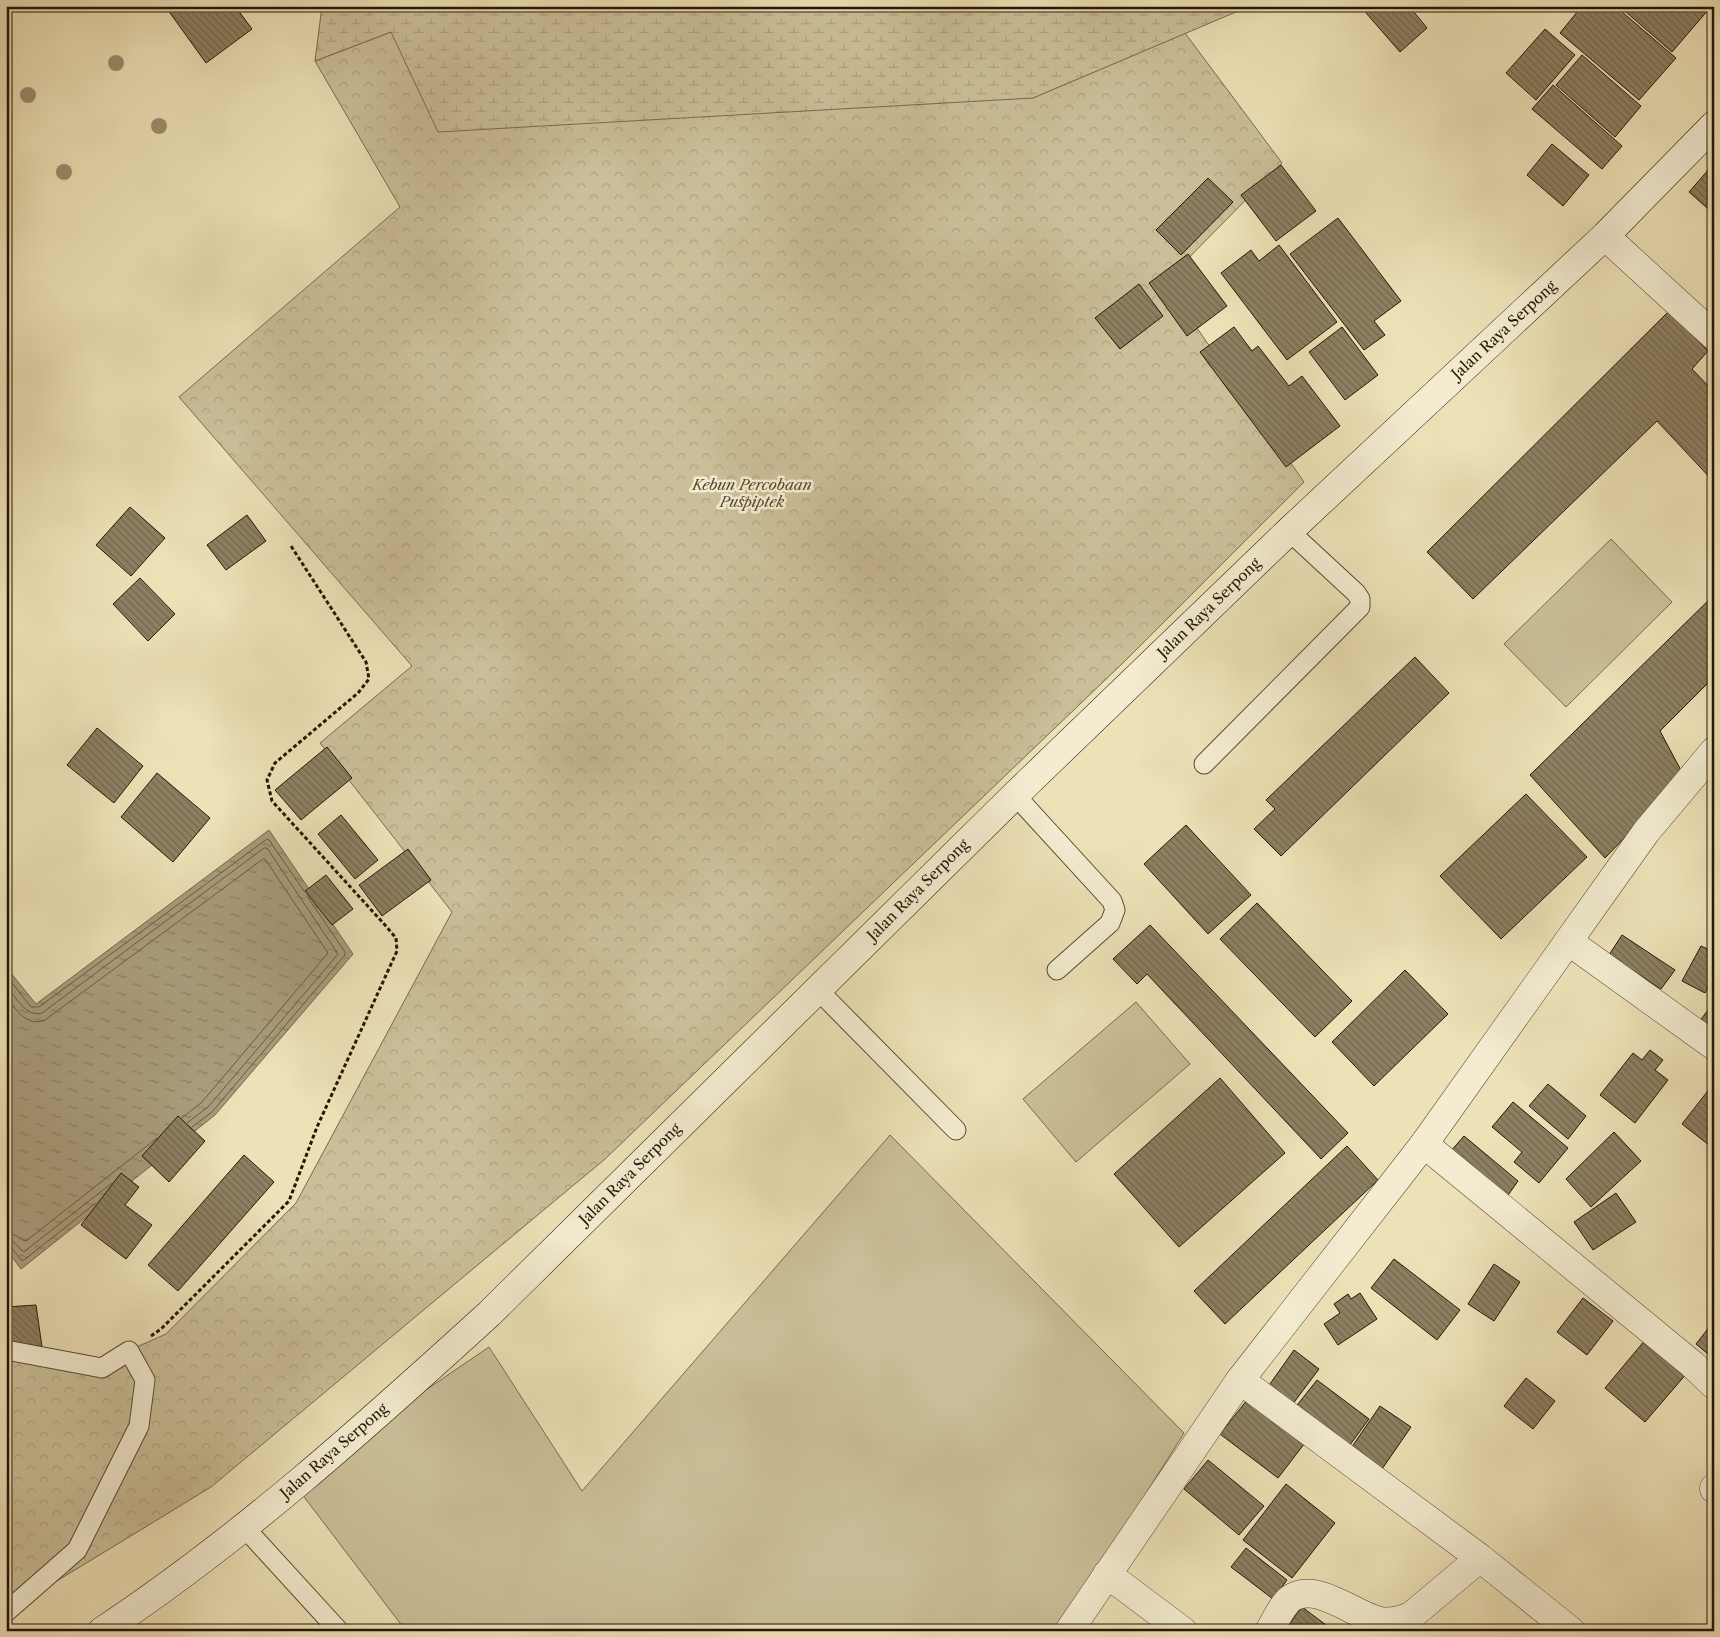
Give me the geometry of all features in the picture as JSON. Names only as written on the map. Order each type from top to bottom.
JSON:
[{"type":"street","name":"Jalan Raya Serpong","points":[[118,1626],[245,1528],[489,1314],[1015,795],[1289,531],[1605,236],[1714,125]]},
{"type":"street","points":[[1605,236],[1714,336]]},
{"type":"street","points":[[1068,1631],[1240,1380],[1424,1144],[1646,832],[1714,751]]},
{"type":"street","points":[[1568,941],[1714,1046]]},
{"type":"street","points":[[1424,1144],[1692,1364],[1714,1386]]},
{"type":"street","points":[[1240,1380],[1480,1558],[1571,1631]]},
{"type":"street","points":[[1269,1631],[1290,1599],[1304,1593],[1317,1594],[1380,1621],[1398,1621],[1411,1616],[1480,1558]]},
{"type":"street","points":[[1107,1574],[1183,1631]]},
{"type":"lane","points":[[1204,764],[1360,607],[1360,599],[1356,593],[1289,531]]},
{"type":"lane","points":[[1015,795],[1112,901],[1115,910],[1110,922],[1057,970]]},
{"type":"lane","points":[[817,989],[956,1130]]},
{"type":"lane","points":[[6,1350],[102,1368],[129,1351],[145,1380],[139,1426],[78,1550],[6,1612]]},
{"type":"lane","points":[[245,1528],[340,1631]]},
{"type":"path","points":[[129,1351],[162,1329],[289,1201],[317,1127],[397,951],[396,938],[272,801],[267,780],[275,763],[358,692],[369,679],[366,662],[291,546]]},
{"type":"green space","points":[[322,6],[1250,6],[1033,98],[438,132],[391,32],[315,61]]},
{"type":"green space","name":"Kebun Percobaan Puspiptek","points":[[391,32],[1033,98],[1185,33],[1282,163],[1165,282],[1304,482],[1126,660],[605,1159],[211,1487],[6,1612],[6,1352],[82,1371],[166,1334],[296,1203],[452,912],[320,743],[412,666],[179,397],[400,207],[315,61]]},
{"type":"green space","points":[[1611,539],[1672,602],[1566,707],[1504,644]]},
{"type":"green space","points":[[1136,1002],[1190,1064],[1076,1162],[1023,1099]]},
{"type":"green space","points":[[890,1135],[1184,1433],[1059,1631],[406,1631],[292,1481],[489,1347],[582,1491]]},
{"type":"water","points":[[269,830],[353,954],[215,1115],[21,1269],[6,1249],[6,967],[36,1004]]},
{"type":"building","points":[[165,6],[235,6],[252,29],[206,63]]},
{"type":"building","points":[[1360,6],[1409,6],[1427,28],[1400,52]]},
{"type":"building","points":[[1582,6],[1615,6],[1676,58],[1639,100],[1560,33]]},
{"type":"building","points":[[1619,6],[1706,6],[1709,9],[1672,52]]},
{"type":"building","points":[[1545,29],[1575,55],[1536,100],[1506,73]]},
{"type":"building","points":[[6,37],[12,45],[6,49]]},
{"type":"building","points":[[1582,55],[1641,106],[1615,137],[1556,85]]},
{"type":"building","points":[[1553,85],[1622,146],[1602,169],[1532,109]]},
{"type":"building","points":[[1552,144],[1589,175],[1563,206],[1527,175]]},
{"type":"building","points":[[1281,165],[1316,211],[1276,241],[1241,195]]},
{"type":"building","points":[[1710,168],[1714,171],[1714,214],[1689,192]]},
{"type":"building","points":[[1208,178],[1233,202],[1181,255],[1156,230]]},
{"type":"building","points":[[1338,218],[1401,301],[1374,321],[1385,335],[1364,350],[1290,254]]},
{"type":"building","points":[[1279,245],[1337,322],[1287,360],[1221,273],[1251,250],[1259,261]]},
{"type":"building","points":[[1188,254],[1227,306],[1187,336],[1149,283]]},
{"type":"building","points":[[1139,284],[1163,316],[1120,349],[1095,318]]},
{"type":"building","points":[[1669,311],[1708,351],[1692,369],[1714,392],[1714,482],[1657,421],[1473,599],[1427,552]]},
{"type":"building","points":[[1234,327],[1252,351],[1258,346],[1289,386],[1302,376],[1340,426],[1286,467],[1200,352]]},
{"type":"building","points":[[1342,327],[1378,375],[1345,400],[1309,352]]},
{"type":"building","points":[[130,507],[165,538],[131,576],[96,545]]},
{"type":"building","points":[[247,515],[266,541],[226,570],[207,545]]},
{"type":"building","points":[[140,578],[175,614],[148,641],[113,604]]},
{"type":"building","points":[[1714,595],[1714,677],[1660,731],[1684,776],[1605,858],[1530,775]]},
{"type":"building","points":[[1415,657],[1449,693],[1281,856],[1254,829],[1275,809],[1266,800]]},
{"type":"building","points":[[97,728],[143,766],[114,803],[67,765]]},
{"type":"building","points":[[327,747],[352,778],[301,820],[275,790]]},
{"type":"building","points":[[157,773],[210,818],[173,862],[121,817]]},
{"type":"building","points":[[1526,794],[1587,857],[1501,939],[1440,876]]},
{"type":"building","points":[[341,815],[378,860],[355,879],[318,834]]},
{"type":"building","points":[[1186,825],[1251,895],[1208,934],[1144,864]]},
{"type":"building","points":[[408,849],[431,880],[382,916],[359,885]]},
{"type":"building","points":[[326,875],[353,909],[332,925],[305,891]]},
{"type":"building","points":[[1257,903],[1352,1001],[1315,1037],[1220,939]]},
{"type":"building","points":[[1150,925],[1348,1133],[1321,1159],[1147,974],[1137,984],[1113,959]]},
{"type":"building","points":[[1622,935],[1675,970],[1661,989],[1609,955]]},
{"type":"building","points":[[1701,946],[1714,952],[1714,977],[1705,993],[1682,981]]},
{"type":"building","points":[[1405,970],[1448,1014],[1374,1086],[1332,1042]]},
{"type":"building","points":[[1714,1002],[1714,1040],[1696,1026]]},
{"type":"building","points":[[1650,1050],[1663,1060],[1655,1070],[1668,1080],[1635,1123],[1600,1095],[1633,1053],[1642,1060]]},
{"type":"building","points":[[1220,1078],[1285,1153],[1179,1247],[1114,1174]]},
{"type":"building","points":[[1714,1083],[1714,1149],[1682,1124]]},
{"type":"building","points":[[1548,1084],[1586,1116],[1568,1139],[1529,1106]]},
{"type":"building","points":[[1513,1102],[1568,1148],[1539,1183],[1514,1162],[1522,1152],[1492,1127]]},
{"type":"building","points":[[178,1116],[205,1141],[169,1182],[142,1156]]},
{"type":"building","points":[[1614,1132],[1641,1161],[1591,1207],[1566,1179]]},
{"type":"building","points":[[1464,1136],[1518,1181],[1506,1198],[1450,1152]]},
{"type":"building","points":[[1347,1146],[1378,1180],[1225,1324],[1194,1291]]},
{"type":"building","points":[[244,1155],[274,1182],[178,1291],[148,1265]]},
{"type":"building","points":[[121,1173],[139,1187],[125,1205],[152,1225],[126,1259],[81,1225]]},
{"type":"building","points":[[1616,1193],[1636,1222],[1593,1250],[1574,1222]]},
{"type":"building","points":[[1394,1259],[1460,1310],[1437,1340],[1371,1288]]},
{"type":"building","points":[[1494,1264],[1520,1282],[1494,1321],[1468,1304]]},
{"type":"building","points":[[1360,1293],[1377,1319],[1338,1345],[1324,1324],[1340,1313],[1334,1304],[1348,1294],[1351,1299]]},
{"type":"building","points":[[1583,1298],[1613,1321],[1587,1355],[1557,1332]]},
{"type":"building","points":[[36,1305],[42,1347],[6,1341],[6,1307]]},
{"type":"building","points":[[1714,1321],[1714,1359],[1696,1344]]},
{"type":"building","points":[[1646,1339],[1687,1373],[1645,1422],[1605,1388]]},
{"type":"building","points":[[1294,1350],[1319,1369],[1289,1409],[1265,1391]]},
{"type":"building","points":[[1526,1378],[1555,1401],[1533,1429],[1504,1406]]},
{"type":"building","points":[[1317,1380],[1369,1419],[1347,1449],[1294,1409]]},
{"type":"building","points":[[1251,1395],[1308,1439],[1278,1478],[1220,1434]]},
{"type":"building","points":[[1380,1406],[1411,1427],[1380,1472],[1349,1451]]},
{"type":"building","points":[[1208,1460],[1264,1506],[1239,1535],[1184,1489]]},
{"type":"building","points":[[1286,1484],[1335,1523],[1292,1578],[1243,1540]]},
{"type":"building","points":[[1246,1548],[1287,1580],[1273,1599],[1231,1567]]},
{"type":"building","points":[[1302,1607],[1334,1631],[1284,1631]]}]
